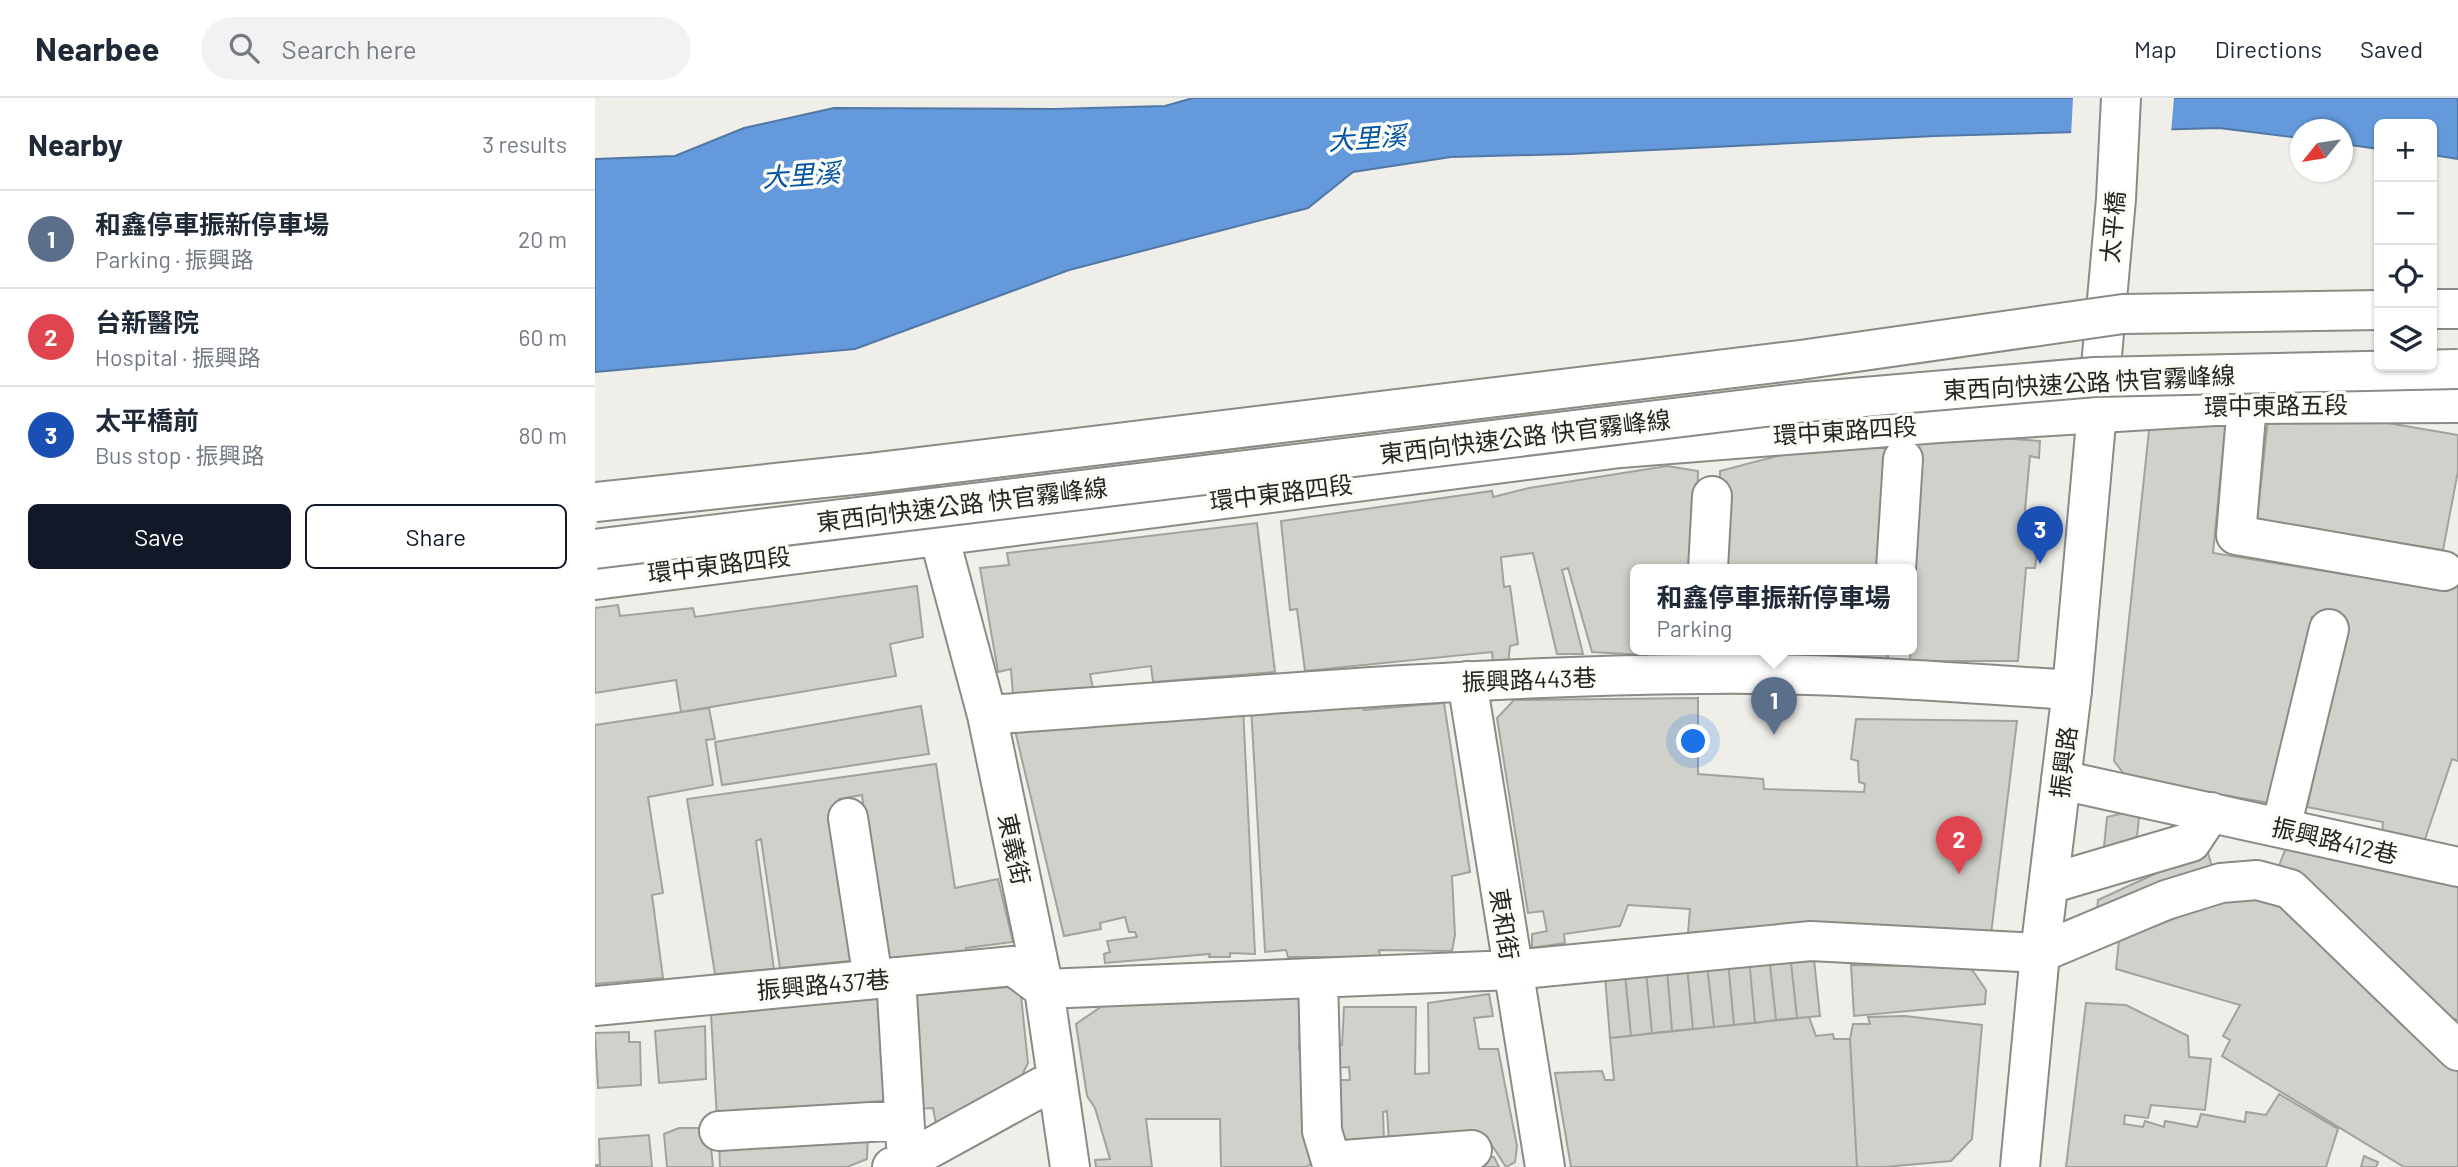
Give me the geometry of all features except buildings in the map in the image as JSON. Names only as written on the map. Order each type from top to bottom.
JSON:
[{"type":"main road","name":"太平橋","points":[[2100,356],[2116,199],[2121,98]]},
{"type":"main road","points":[[2437,309],[2458,309]]},
{"type":"main road","name":"東西向快速公路 快官霧峰線","points":[[595,502],[884,472],[1800,360],[2123,314],[2374,310]]},
{"type":"main road","name":"振興路","points":[[2020,1167],[2040,953],[2071,690],[2100,356]]},
{"type":"main road","name":"東西向快速公路 快官霧峰線","points":[[595,549],[1806,402],[2095,377],[2458,369]]},
{"type":"main road","name":"環中東路五段","points":[[2095,414],[2247,404],[2458,403]]},
{"type":"main road","points":[[2247,404],[2235,535],[2444,571]]},
{"type":"main road","name":"環中東路四段","points":[[595,580],[1620,448],[1938,423],[2095,414]]},
{"type":"main road","points":[[1896,564],[1903,459]]},
{"type":"main road","points":[[1708,564],[1712,496]]},
{"type":"main road","name":"東義街","points":[[939,536],[987,715],[1044,989],[1055,1079],[1070,1167]]},
{"type":"main road","points":[[2281,828],[2329,629]]},
{"type":"main road","name":"振興路443巷","points":[[987,715],[1467,681],[1703,661],[1891,664],[2071,690]]},
{"type":"main road","name":"東和街","points":[[1467,681],[1545,1167]]},
{"type":"main road","name":"振興路412巷","points":[[2061,780],[2458,867]]},
{"type":"main road","points":[[2049,884],[2191,842],[2211,812]]},
{"type":"main road","points":[[848,818],[885,978],[904,1120],[899,1164]]},
{"type":"main road","points":[[1044,989],[1512,970],[1811,941],[2040,953],[2166,900],[2221,883],[2257,880],[2290,889],[2458,1051]]},
{"type":"main road","name":"振興路437巷","points":[[595,1006],[1013,966],[1044,989]]},
{"type":"main road","points":[[1318,978],[1322,1131],[1331,1160],[1472,1150]]},
{"type":"main road","points":[[899,1164],[1055,1079]]},
{"type":"main road","points":[[719,1131],[904,1120]]},
{"type":"water","name":"大里溪","points":[[1193,98],[2458,98],[2458,159],[2437,156],[2437,119],[2374,119],[2374,148],[2353,145],[2353,119],[2290,119],[2290,137],[2219,128],[1935,136],[1570,154],[1451,157],[1353,172],[1308,208],[1069,270],[855,349],[595,372],[595,159],[675,156],[744,128],[834,108],[1054,109],[1165,106]]},
{"type":"pier","points":[[2073,98],[2174,98],[2171,133],[2071,136]]},
{"type":"place","name":"太平橋前","points":[[2040,564]]},
{"type":"place","name":"和鑫停車振新停車場","points":[[1774,735]]},
{"type":"place","name":"台新醫院","points":[[1959,874]]}]
